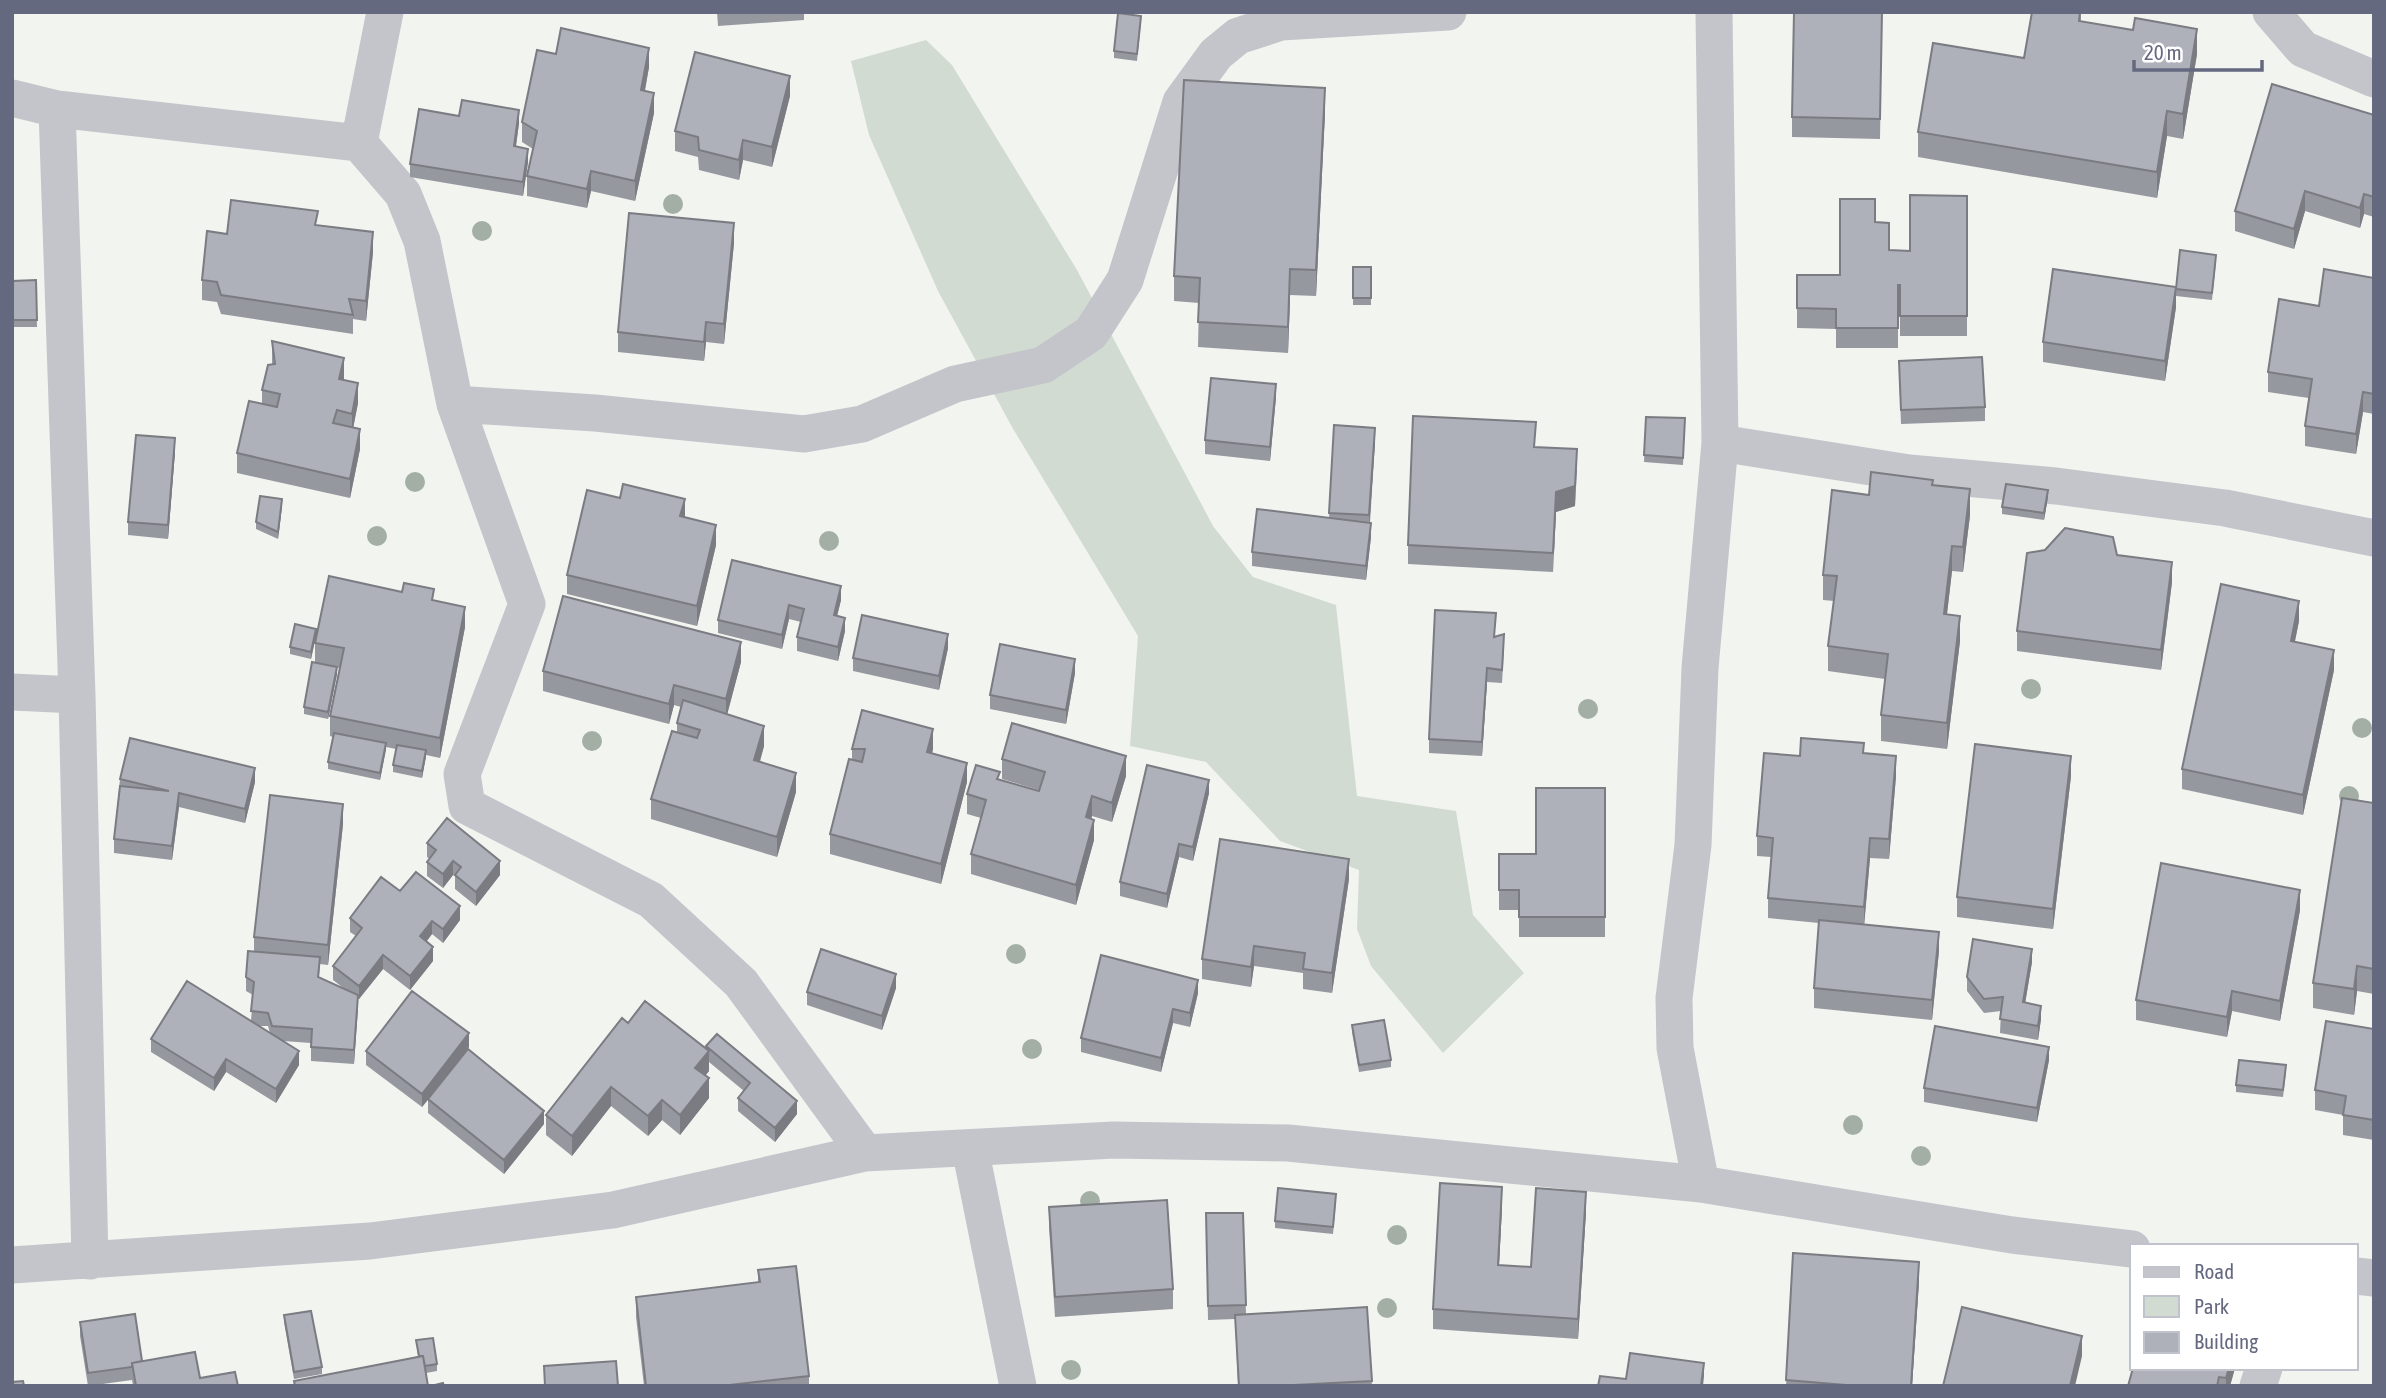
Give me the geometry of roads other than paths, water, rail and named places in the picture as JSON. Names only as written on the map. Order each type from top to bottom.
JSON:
[{"type":"street","points":[[359,143],[385,12]]},
{"type":"street","points":[[455,404],[595,413],[804,434],[862,424],[955,384],[1043,365],[1091,333],[1125,280],[1181,102],[1216,54],[1238,36],[1281,22],[1448,12]]},
{"type":"street","points":[[1701,1184],[1675,1048],[1674,998],[1693,845],[1700,668],[1720,443],[1714,12]]},
{"type":"street","points":[[2271,12],[2303,49],[2374,79]]},
{"type":"street","points":[[12,98],[57,109],[359,143],[403,194],[422,241],[455,404],[527,604],[462,774],[467,806],[651,900],[741,983],[865,1153]]},
{"type":"street","points":[[57,109],[77,695],[90,1261]]},
{"type":"street","points":[[1720,443],[1909,473],[2056,486],[2225,509],[2374,538]]},
{"type":"street","points":[[12,692],[77,695]]},
{"type":"street","points":[[12,1265],[370,1241],[613,1210],[865,1153],[1114,1140],[1288,1143],[1701,1184],[1985,1231],[2130,1249]]},
{"type":"street","points":[[970,1148],[1018,1386]]}]
